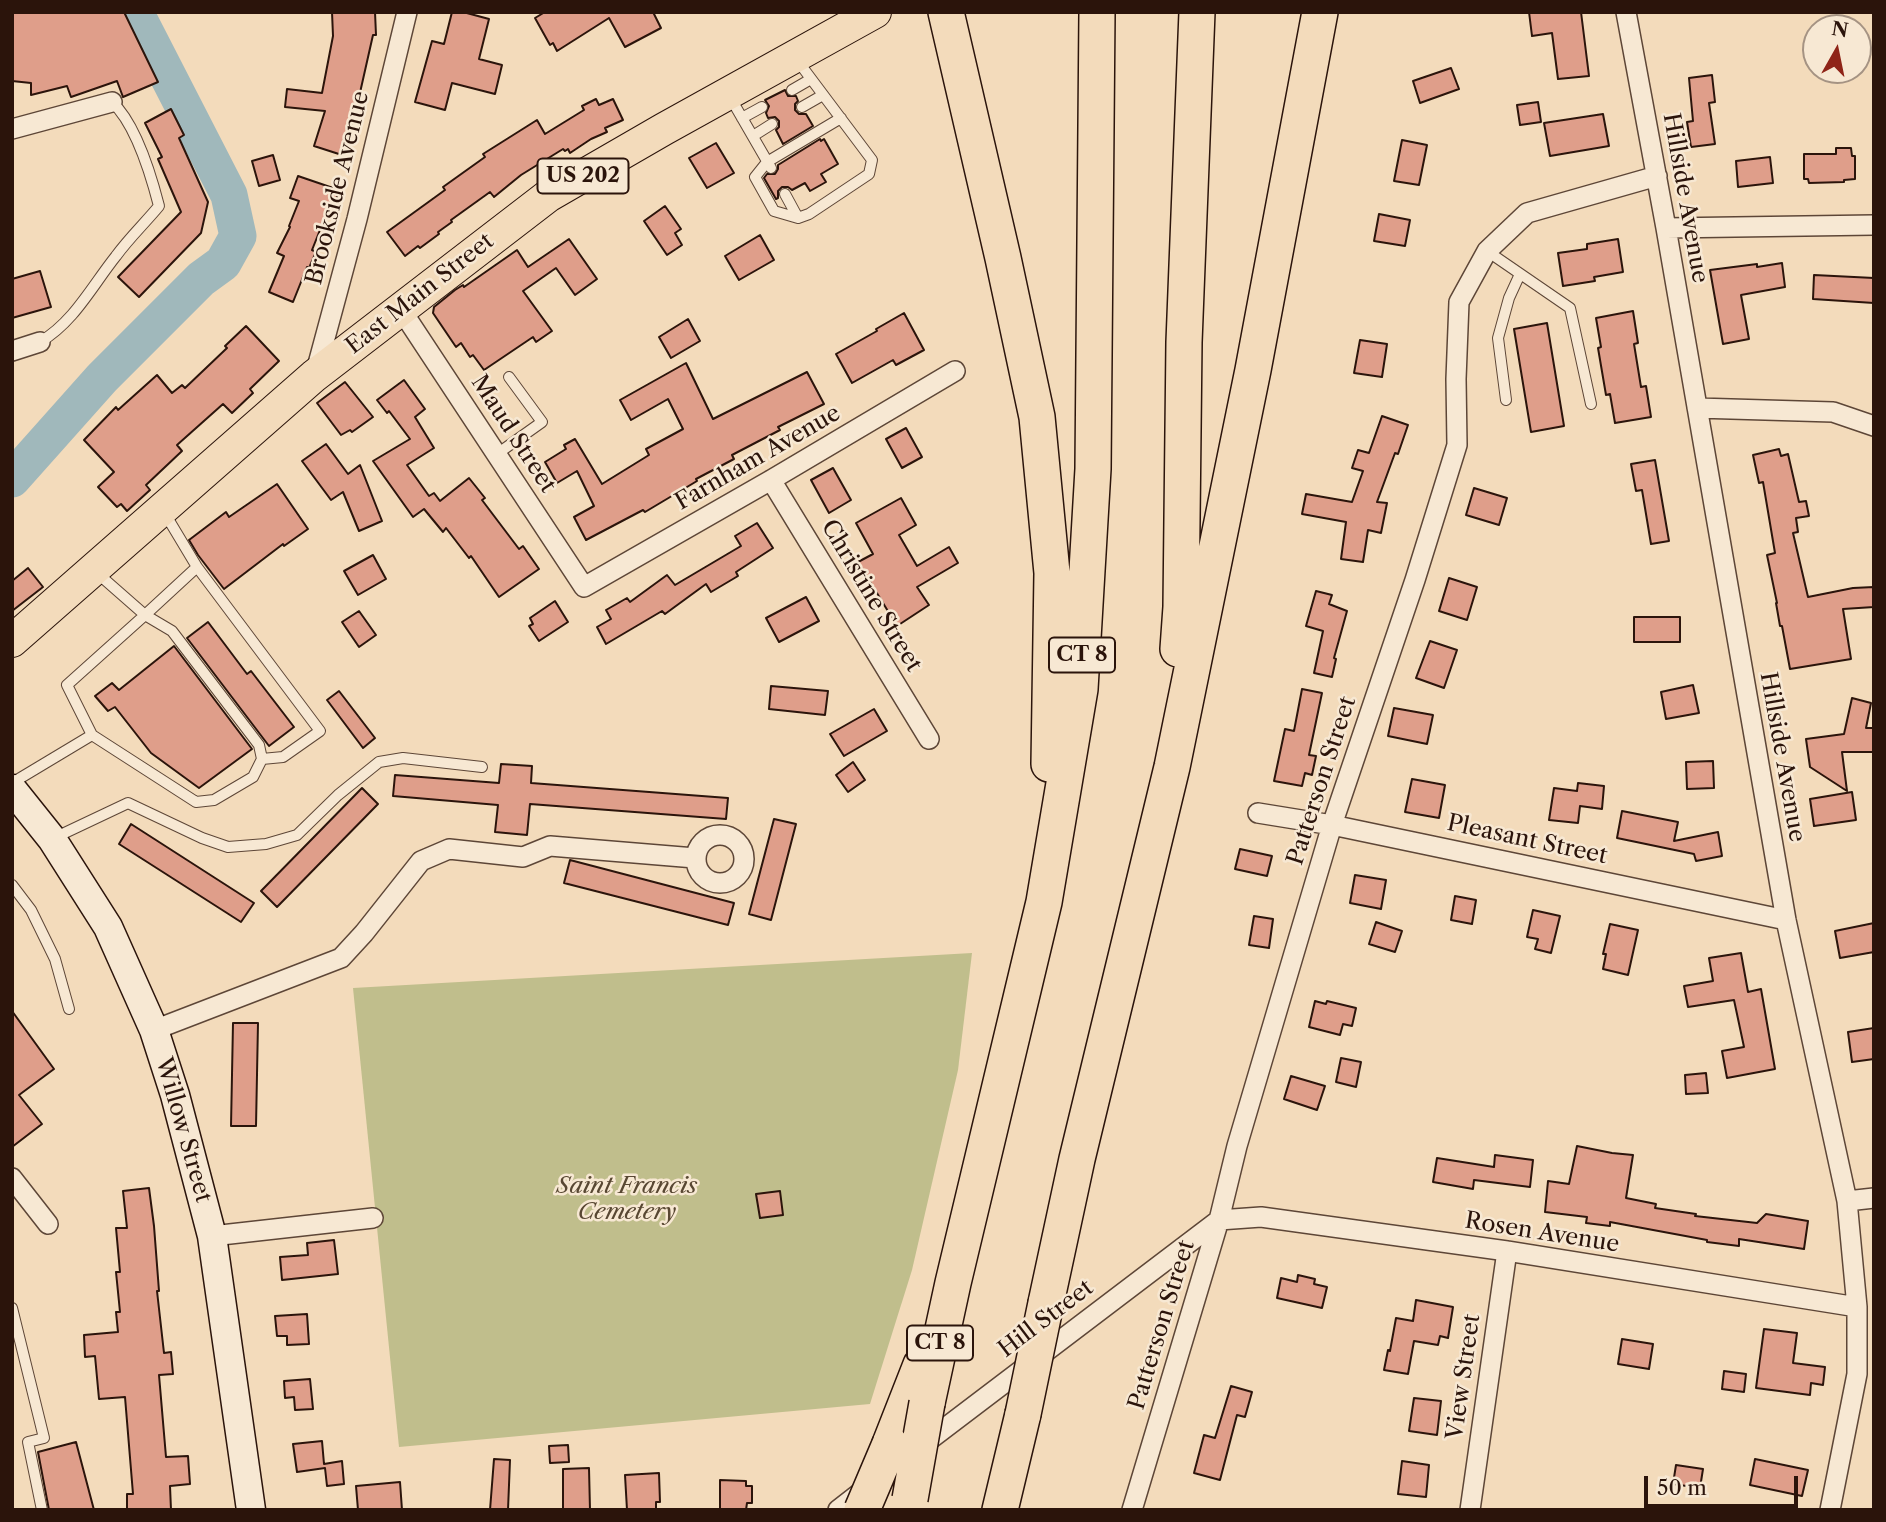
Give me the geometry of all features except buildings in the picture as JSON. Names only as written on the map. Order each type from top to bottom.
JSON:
[{"type":"highway","name":"East Main Street","points":[[12,641],[314,376],[548,196],[735,106],[803,68],[875,12]]},
{"type":"highway","points":[[946,12],[1037,417],[1052,573],[1044,902]]},
{"type":"highway","name":"CT 8","points":[[909,1504],[953,1283],[1044,902],[1080,689],[1093,469],[1097,12]]},
{"type":"highway","points":[[1172,767],[1181,607],[1184,342],[1197,12]]},
{"type":"highway","points":[[1000,1510],[1077,1159],[1172,767],[1253,370],[1320,12]]},
{"type":"highway","points":[[862,1510],[953,1283]]},
{"type":"main road","name":"Willow Street","points":[[15,796],[52,839],[108,927],[154,1030],[175,1095],[212,1236],[251,1510]]},
{"type":"street","name":"Brookside Avenue","points":[[314,376],[360,206],[407,12]]},
{"type":"street","name":"Hillside Avenue","points":[[1626,12],[1786,920],[1847,1201],[1857,1307],[1857,1374],[1830,1510]]},
{"type":"street","points":[[12,129],[112,102]]},
{"type":"street","name":"Patterson Street","points":[[1132,1510],[1219,1220],[1237,1146],[1332,825],[1415,580],[1457,445],[1456,379],[1460,302],[1488,251],[1527,213],[1657,176]]},
{"type":"street","points":[[1666,228],[1874,225]]},
{"type":"street","name":"Maud Street","points":[[400,309],[583,587]]},
{"type":"street","points":[[12,351],[40,342]]},
{"type":"street","name":"Farnham Avenue","points":[[583,587],[956,371]]},
{"type":"street","points":[[1697,408],[1833,412],[1874,426]]},
{"type":"street","name":"Christine Street","points":[[771,480],[929,738]]},
{"type":"street","name":"Pleasant Street","points":[[1258,813],[1332,825],[1786,920]]},
{"type":"street","points":[[154,1030],[341,958],[421,861],[449,849],[523,857],[550,846],[695,858]]},
{"type":"street","points":[[12,1178],[48,1224]]},
{"type":"street","points":[[1847,1201],[1874,1198]]},
{"type":"street","name":"Rosen Avenue","points":[[1219,1220],[1261,1217],[1507,1251],[1857,1307]]},
{"type":"street","points":[[212,1236],[373,1218]]},
{"type":"street","name":"Hill Street","points":[[838,1510],[1219,1220]]},
{"type":"street","name":"View Street","points":[[1470,1510],[1507,1251]]},
{"type":"lane","points":[[792,90],[803,68],[841,118],[872,160],[869,174],[809,214],[798,218],[774,211],[755,177],[841,118]]},
{"type":"lane","points":[[802,107],[823,95]]},
{"type":"lane","points":[[40,342],[56,333],[85,300],[117,255],[159,206],[131,127],[121,110],[112,102]]},
{"type":"lane","points":[[735,106],[762,107]]},
{"type":"lane","points":[[735,106],[769,165]]},
{"type":"lane","points":[[753,136],[772,124]]},
{"type":"lane","points":[[785,194],[798,218]]},
{"type":"lane","points":[[1488,251],[1570,309],[1591,404]]},
{"type":"lane","points":[[1506,400],[1499,338],[1509,298],[1520,274]]},
{"type":"lane","points":[[497,454],[542,422],[509,377]]},
{"type":"lane","points":[[163,509],[197,567],[320,731],[283,757],[262,759]]},
{"type":"lane","points":[[93,570],[145,615],[172,631],[259,745],[262,759],[253,777],[214,800],[196,802],[92,735],[67,685],[145,615],[197,567]]},
{"type":"lane","points":[[15,796],[92,735]]},
{"type":"lane","points":[[52,839],[128,803],[202,838],[228,847],[266,844],[297,835],[338,795],[379,761],[403,758],[482,767]]},
{"type":"lane","points":[[12,885],[31,910],[55,959],[69,1009]]},
{"type":"lane","points":[[12,1308],[44,1438],[28,1442],[41,1510]]},
{"type":"green space","name":"Saint Francis Cemetery","points":[[972,953],[958,1070],[912,1270],[870,1404],[399,1447],[353,988]]},
{"type":"waterway","points":[[12,479],[102,378],[201,279],[223,263],[238,236],[229,195],[135,12]]}]
